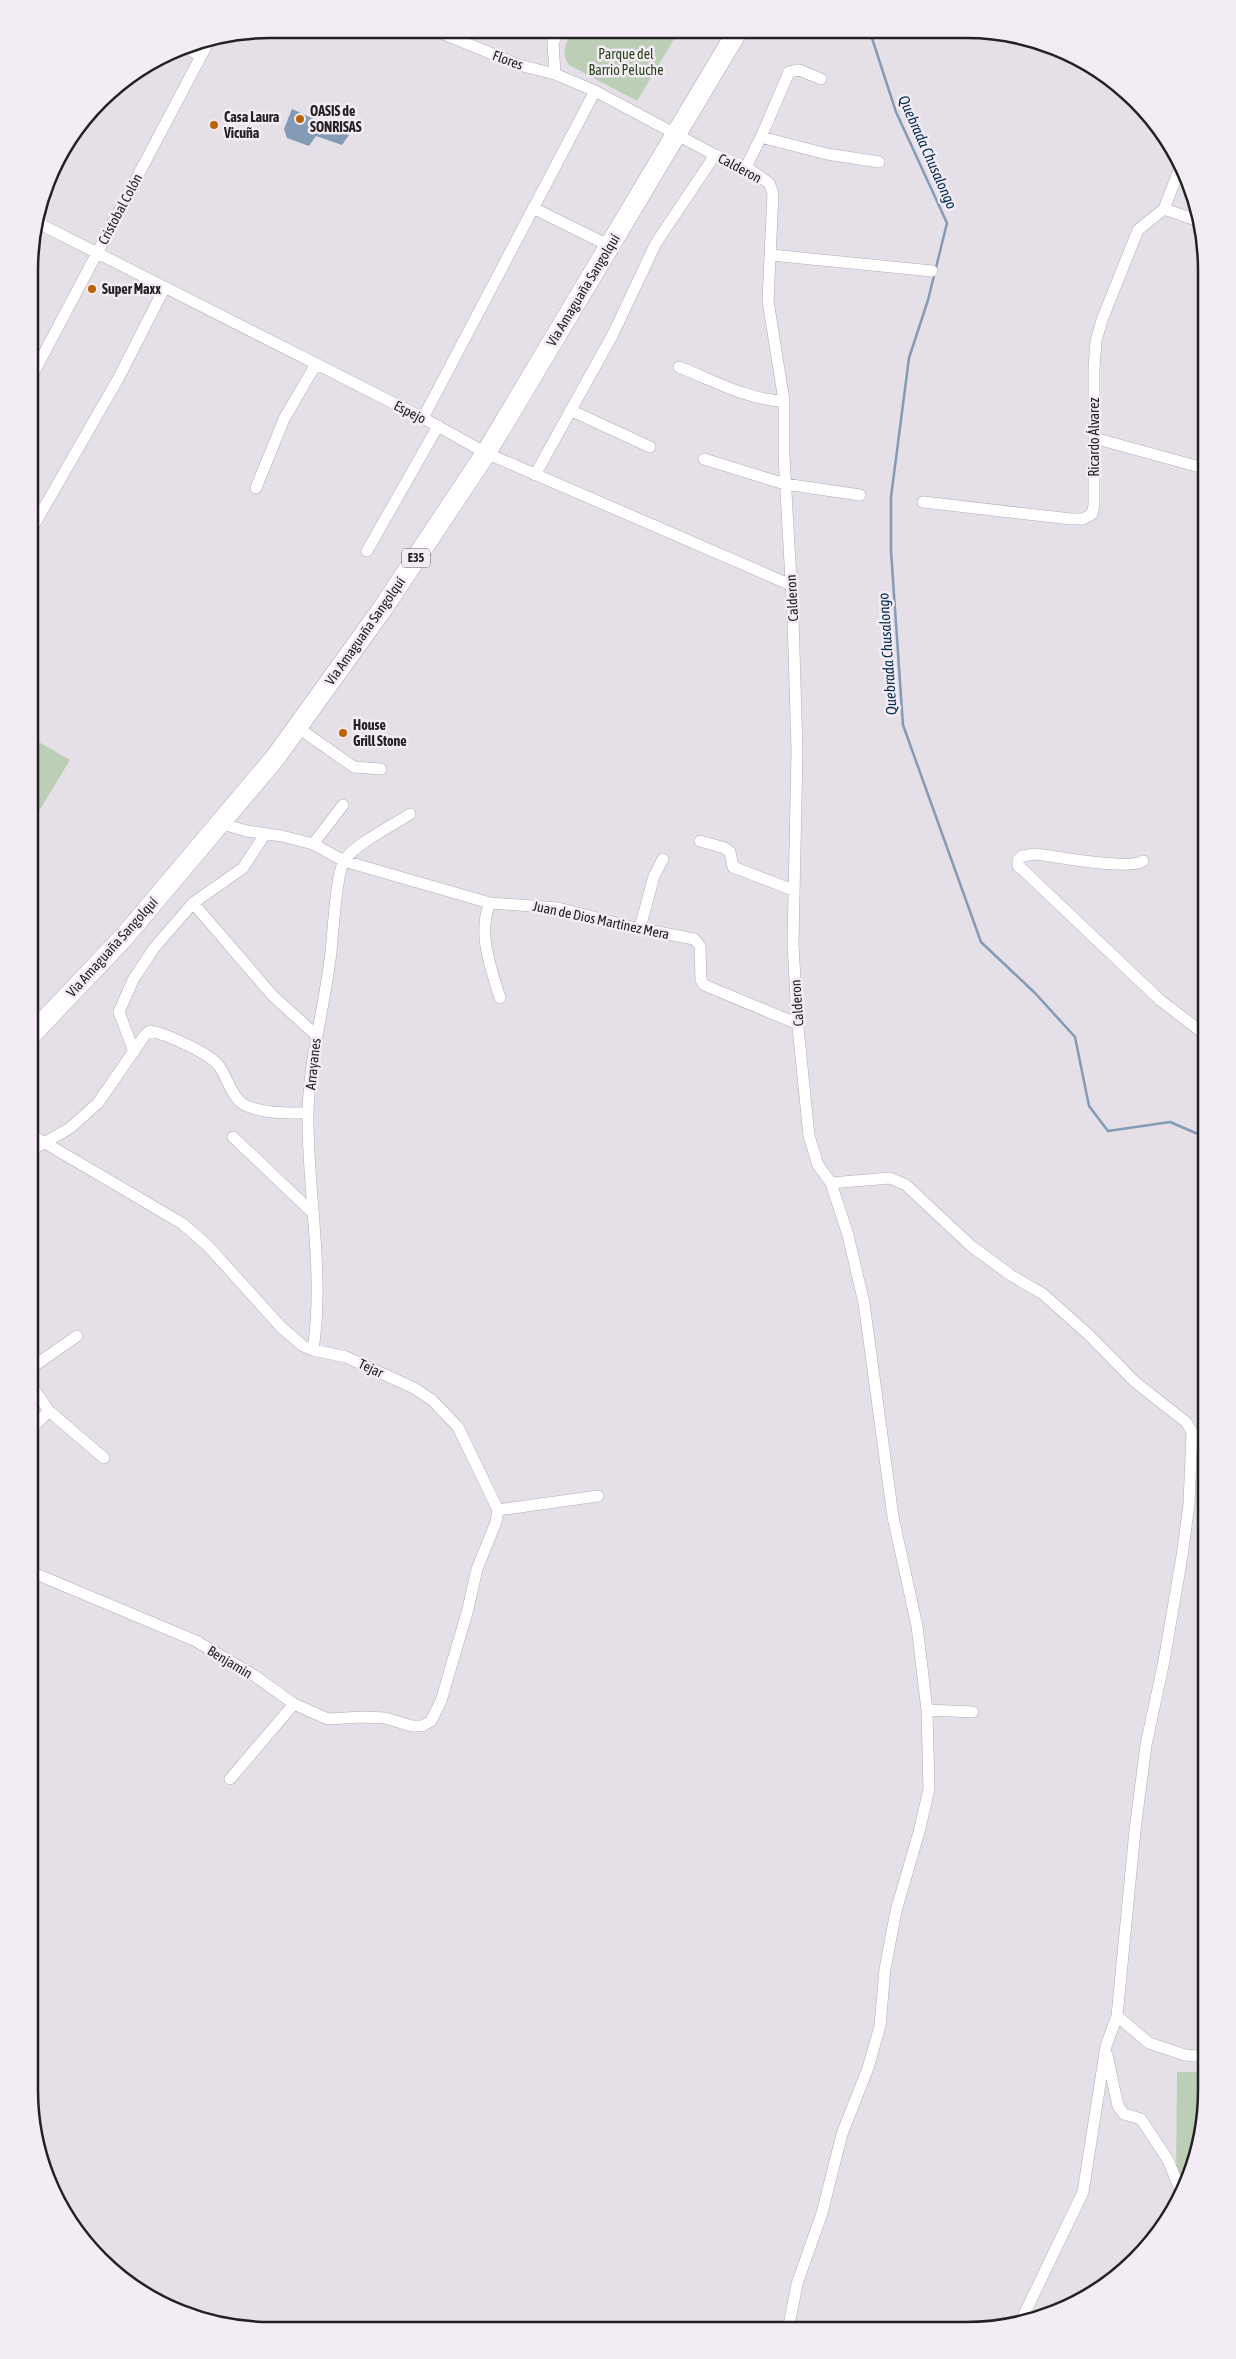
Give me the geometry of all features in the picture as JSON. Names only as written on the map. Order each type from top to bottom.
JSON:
[{"type":"highway","name":"Via Amaguaña Sangolquí","points":[[38,1028],[124,937],[275,758],[383,608],[486,453],[733,38]]},
{"type":"street","name":"Flores","points":[[453,38],[519,65],[555,74]]},
{"type":"street","points":[[555,38],[553,42],[555,74]]},
{"type":"street","name":"Cristobal Colón","points":[[38,365],[206,46]]},
{"type":"street","points":[[192,51],[201,56]]},
{"type":"street","points":[[746,167],[790,72],[799,70],[821,79]]},
{"type":"street","name":"Calderon","points":[[555,74],[595,90],[715,154],[746,167],[769,183],[773,193],[769,311],[784,401],[785,484],[797,751],[793,944],[798,1024],[809,1136],[818,1165],[831,1183],[848,1235],[864,1303],[882,1450],[893,1517],[917,1626],[927,1710],[929,1789],[919,1832],[896,1911],[885,1969],[880,2026],[868,2068],[842,2134],[822,2212],[797,2284],[790,2322]]},
{"type":"street","points":[[423,418],[595,90]]},
{"type":"street","points":[[761,137],[827,154],[879,162]]},
{"type":"street","points":[[535,475],[612,334],[656,243],[715,154]]},
{"type":"street","name":"Ricardo Álvarez","points":[[923,502],[1083,519],[1092,514],[1094,504],[1094,368],[1096,341],[1102,320],[1138,230],[1164,209],[1178,173]]},
{"type":"street","points":[[533,208],[610,246]]},
{"type":"street","points":[[1164,209],[1193,219]]},
{"type":"street","name":"Espejo","points":[[42,225],[423,418],[486,453],[791,585]]},
{"type":"street","points":[[770,255],[932,272]]},
{"type":"street","points":[[38,518],[118,379],[165,287]]},
{"type":"street","points":[[256,488],[284,419],[316,364]]},
{"type":"street","points":[[679,367],[750,396],[784,401]]},
{"type":"street","points":[[570,410],[650,447]]},
{"type":"street","points":[[367,551],[438,426]]},
{"type":"street","points":[[1094,438],[1198,467]]},
{"type":"street","points":[[704,459],[785,484],[860,495]]},
{"type":"street","points":[[297,727],[354,767],[381,769]]},
{"type":"street","points":[[313,844],[344,805]]},
{"type":"street","points":[[344,860],[352,852],[410,814]]},
{"type":"street","name":"Juan de Dios Martínez Mera","points":[[219,823],[313,844],[344,860],[490,903],[558,908],[697,941],[700,946],[701,980],[704,985],[798,1024]]},
{"type":"street","points":[[134,1052],[120,1017],[120,1007],[133,980],[154,948],[193,903],[238,873],[265,834]]},
{"type":"street","points":[[700,841],[725,848],[730,852],[733,866],[793,890]]},
{"type":"street","points":[[1143,862],[1136,864],[1106,863],[1035,854],[1022,856],[1018,860],[1018,866],[1160,1000],[1198,1029]]},
{"type":"street","name":"Arrayanes","points":[[313,1350],[316,1330],[316,1281],[308,1114],[316,1034],[328,980],[340,878],[344,860]]},
{"type":"street","points":[[640,928],[654,876],[664,860]]},
{"type":"street","points":[[193,903],[273,996],[316,1034]]},
{"type":"street","points":[[490,903],[485,914],[485,939],[488,958],[500,998]]},
{"type":"street","points":[[38,1146],[70,1128],[98,1103],[145,1036],[150,1032],[157,1032],[198,1052],[217,1064],[235,1094],[246,1106],[274,1112],[308,1114]]},
{"type":"street","points":[[233,1137],[314,1214]]},
{"type":"street","name":"Tejar","points":[[38,1140],[184,1224],[208,1246],[281,1327],[303,1346],[354,1360],[414,1388],[432,1400],[458,1427],[498,1510]]},
{"type":"street","points":[[831,1183],[890,1178],[906,1185],[971,1246],[1012,1276],[1042,1294],[1089,1335],[1135,1382],[1186,1422],[1192,1432],[1189,1504],[1164,1661],[1146,1745],[1135,1830],[1117,2016],[1106,2046],[1083,2192],[1025,2314]]},
{"type":"street","points":[[38,1362],[77,1336]]},
{"type":"street","points":[[38,1395],[49,1411],[104,1458]]},
{"type":"street","points":[[38,1423],[49,1411]]},
{"type":"street","points":[[498,1510],[598,1496]]},
{"type":"street","name":"Benjamin","points":[[38,1575],[196,1641],[254,1676],[294,1704],[328,1719],[384,1718],[412,1726],[422,1726],[431,1721],[441,1701],[468,1609],[477,1569],[496,1522],[498,1510]]},
{"type":"street","points":[[230,1779],[294,1704]]},
{"type":"street","points":[[927,1710],[972,1712]]},
{"type":"street","points":[[1117,2016],[1149,2043],[1185,2054],[1198,2056]]},
{"type":"street","points":[[1106,2046],[1118,2106],[1124,2114],[1141,2119],[1168,2160],[1178,2185]]},
{"type":"green space","name":"Parque del Barrio Peluche","points":[[569,38],[675,38],[637,101],[569,65],[564,52]]},
{"type":"green space","points":[[38,742],[70,760],[38,813]]},
{"type":"green space","points":[[1177,2072],[1198,2072],[1197,2120],[1186,2164],[1179,2183],[1176,2183]]},
{"type":"water","name":"OASIS de SONRISAS","points":[[292,109],[349,135],[342,145],[316,136],[309,146],[287,138],[284,129]]},
{"type":"waterway","name":"Quebrada Chusalongo","points":[[872,38],[896,112],[947,223],[928,300],[909,358],[891,497],[891,551],[903,725],[981,942],[1035,993],[1075,1037],[1089,1106],[1108,1131],[1170,1122],[1198,1134]]},
{"type":"place","name":"OASIS de SONRISAS","points":[[300,119]]},
{"type":"place","name":"Casa Laura Vicuña","points":[[214,125]]},
{"type":"place","name":"Super Maxx","points":[[92,289]]},
{"type":"place","name":"House Grill Stone","points":[[343,733]]}]
